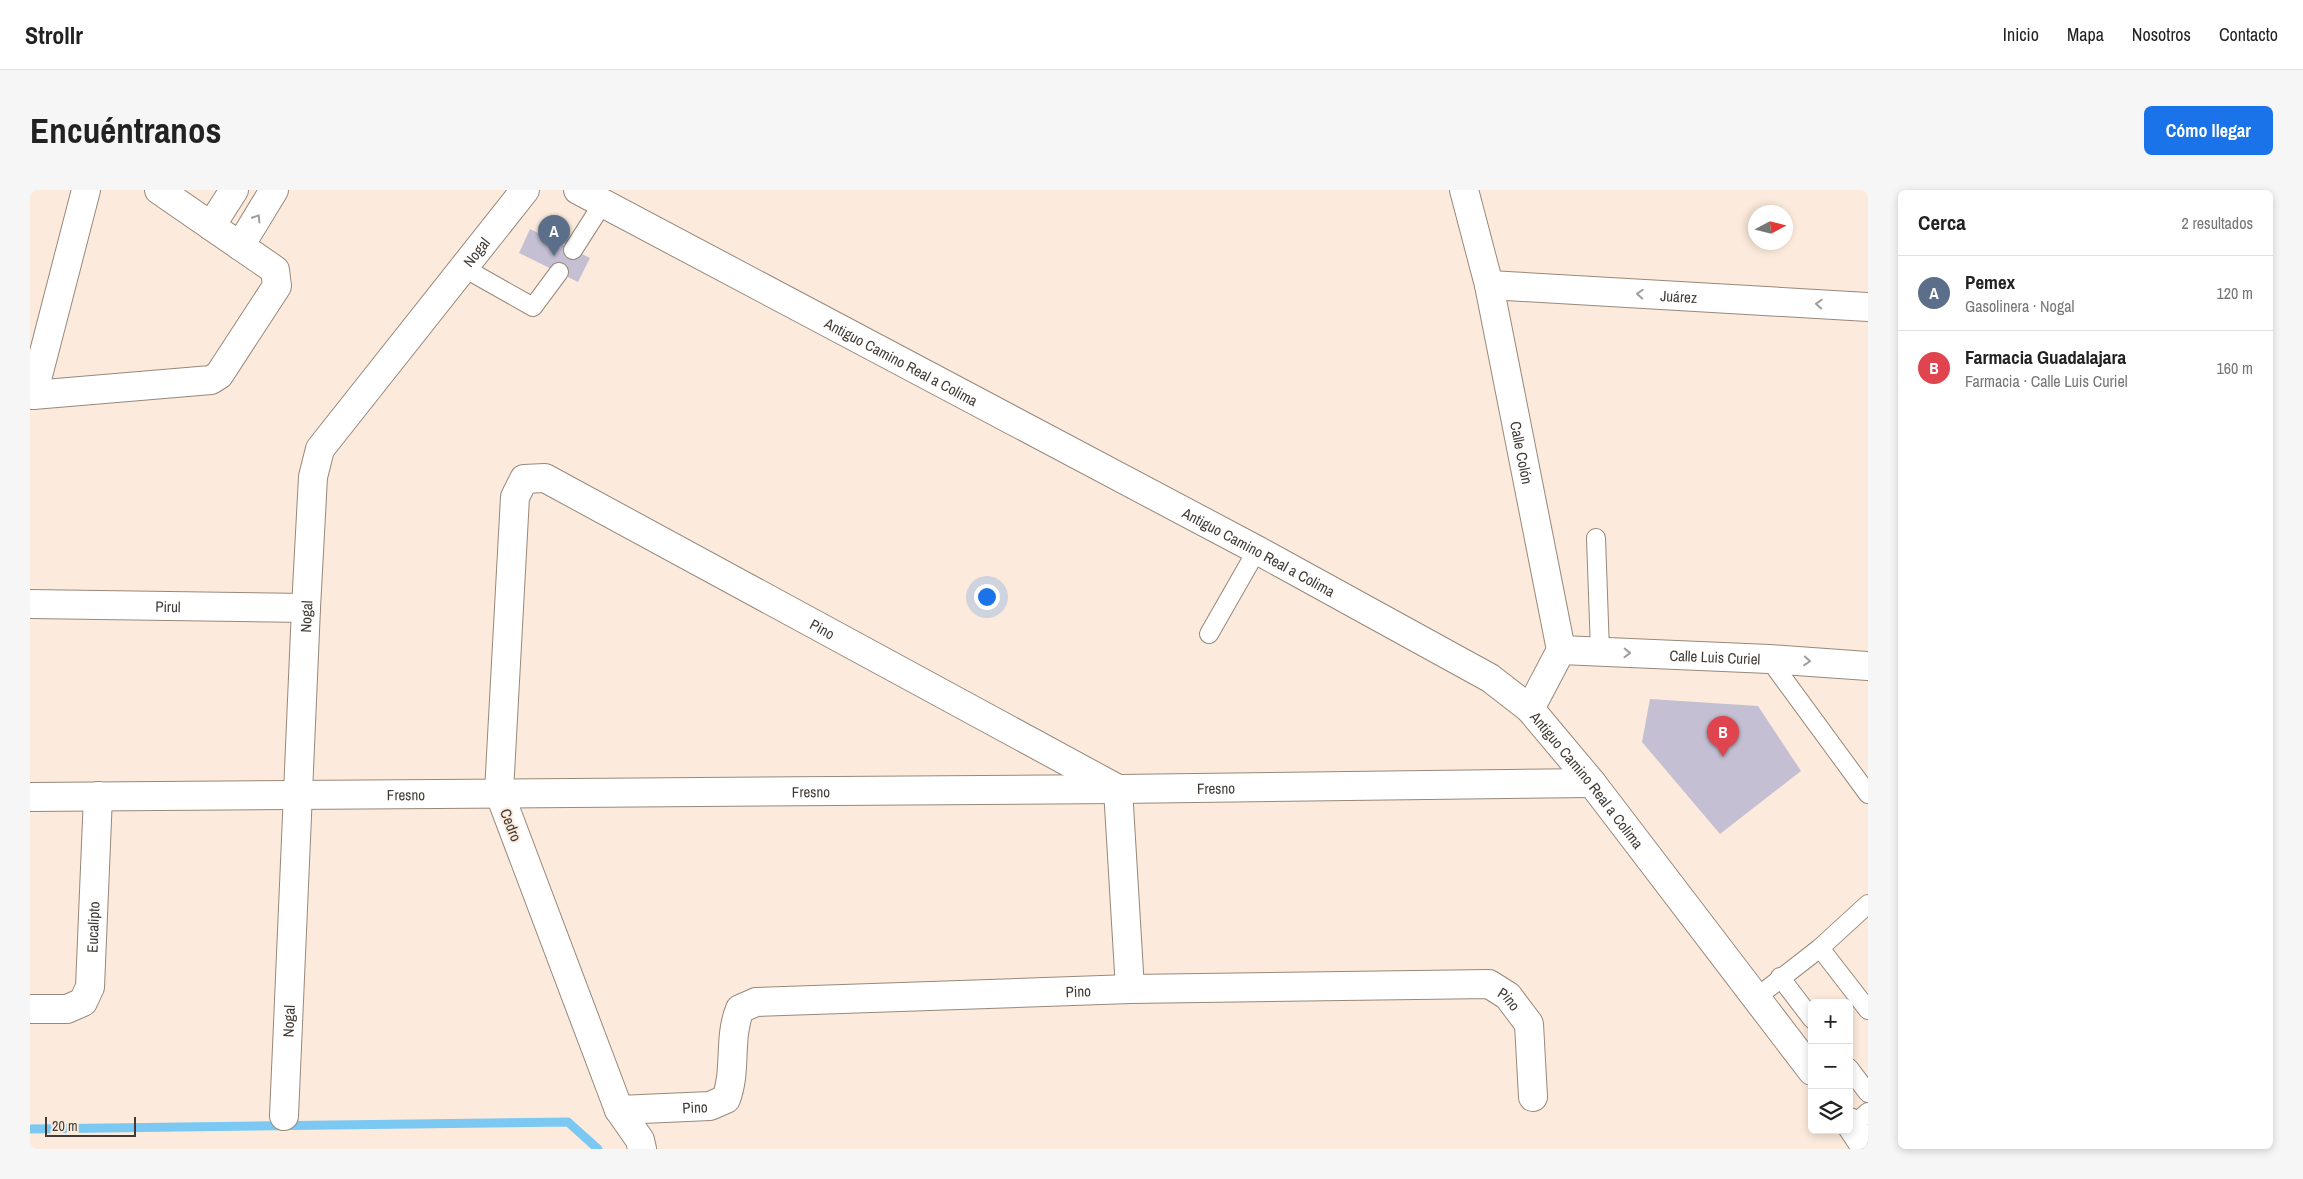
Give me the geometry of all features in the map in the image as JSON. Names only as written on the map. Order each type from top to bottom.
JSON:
[{"type":"street","points":[[86,190],[32,395],[203,382],[219,375],[277,286],[275,270],[159,190]]},
{"type":"street","points":[[211,226],[234,190]]},
{"type":"street","points":[[240,246],[274,190]]},
{"type":"street","name":"Nogal","points":[[284,1116],[313,477],[320,449],[525,190]]},
{"type":"street","name":"Antiguo Camino Real a Colima","points":[[578,190],[1257,550],[1490,678],[1530,709],[1592,783],[1808,1066]]},
{"type":"street","name":"Calle Colón","points":[[1464,190],[1489,285],[1561,650]]},
{"type":"street","name":"Juárez","points":[[1489,285],[1868,307]]},
{"type":"street","name":"Pino","points":[[524,479],[545,478],[1118,789]]},
{"type":"street","name":"Cedro","points":[[524,479],[515,497],[498,792],[619,1110],[640,1140],[642,1149]]},
{"type":"street","name":"Pirul","points":[[30,604],[306,608]]},
{"type":"street","points":[[1530,709],[1561,650]]},
{"type":"street","name":"Calle Luis Curiel","points":[[1561,650],[1769,659],[1868,666]]},
{"type":"street","name":"Fresno","points":[[30,797],[498,792],[1118,789],[1592,783]]},
{"type":"street","points":[[1118,789],[1130,989]]},
{"type":"street","name":"Eucalipto","points":[[30,1009],[67,1009],[83,1002],[90,987],[98,796]]},
{"type":"street","name":"Pino","points":[[619,1110],[710,1106],[726,1099],[732,1084],[733,1024],[740,1009],[756,1002],[1130,989],[1489,984],[1508,996],[1529,1024],[1533,1098]]},
{"type":"street","points":[[1856,1120],[1867,1149]]},
{"type":"lane","points":[[573,250],[603,203]]},
{"type":"lane","points":[[464,268],[533,307],[559,272]]},
{"type":"lane","points":[[1596,538],[1600,651]]},
{"type":"lane","points":[[1209,634],[1257,550]]},
{"type":"lane","points":[[1769,659],[1868,794]]},
{"type":"lane","points":[[1757,997],[1820,948],[1868,904]]},
{"type":"lane","points":[[1820,948],[1868,1010]]},
{"type":"lane","points":[[1780,978],[1808,1014]]},
{"type":"lane","points":[[1853,1073],[1868,1093]]},
{"type":"building","points":[[530,229],[590,258],[578,282],[519,253]]},
{"type":"building","points":[[1650,699],[1758,706],[1801,771],[1720,834],[1642,742]]},
{"type":"waterway","points":[[30,1129],[568,1122],[598,1149]]},
{"type":"place","name":"Pemex","points":[[554,256]]},
{"type":"place","name":"Farmacia Guadalajara","points":[[1723,757]]}]
